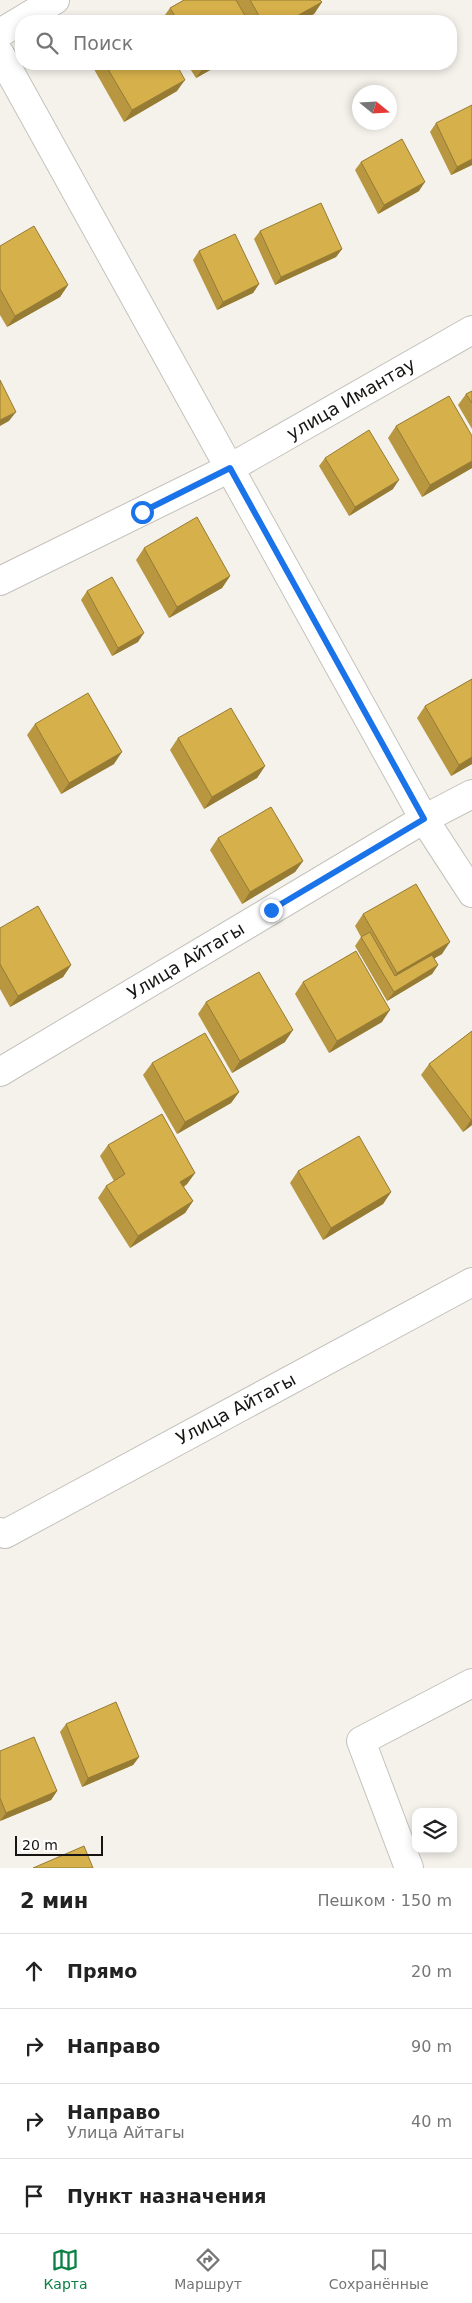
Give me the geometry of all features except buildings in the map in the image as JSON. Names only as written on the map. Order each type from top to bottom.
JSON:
[{"type":"street","points":[[30,15],[55,0]]},
{"type":"street","points":[[0,33],[15,24]]},
{"type":"street","points":[[0,54],[424,819],[472,893]]},
{"type":"street","name":"улица Имантау","points":[[0,581],[230,468],[472,330]]},
{"type":"street","name":"Улица Айтагы","points":[[0,1072],[424,819],[472,794]]},
{"type":"street","name":"Улица Айтагы","points":[[0,1532],[5,1534],[472,1282]]},
{"type":"street","points":[[409,1868],[361,1741],[472,1683]]},
{"type":"route","points":[[142,512],[230,468],[424,819],[271,910]]}]
